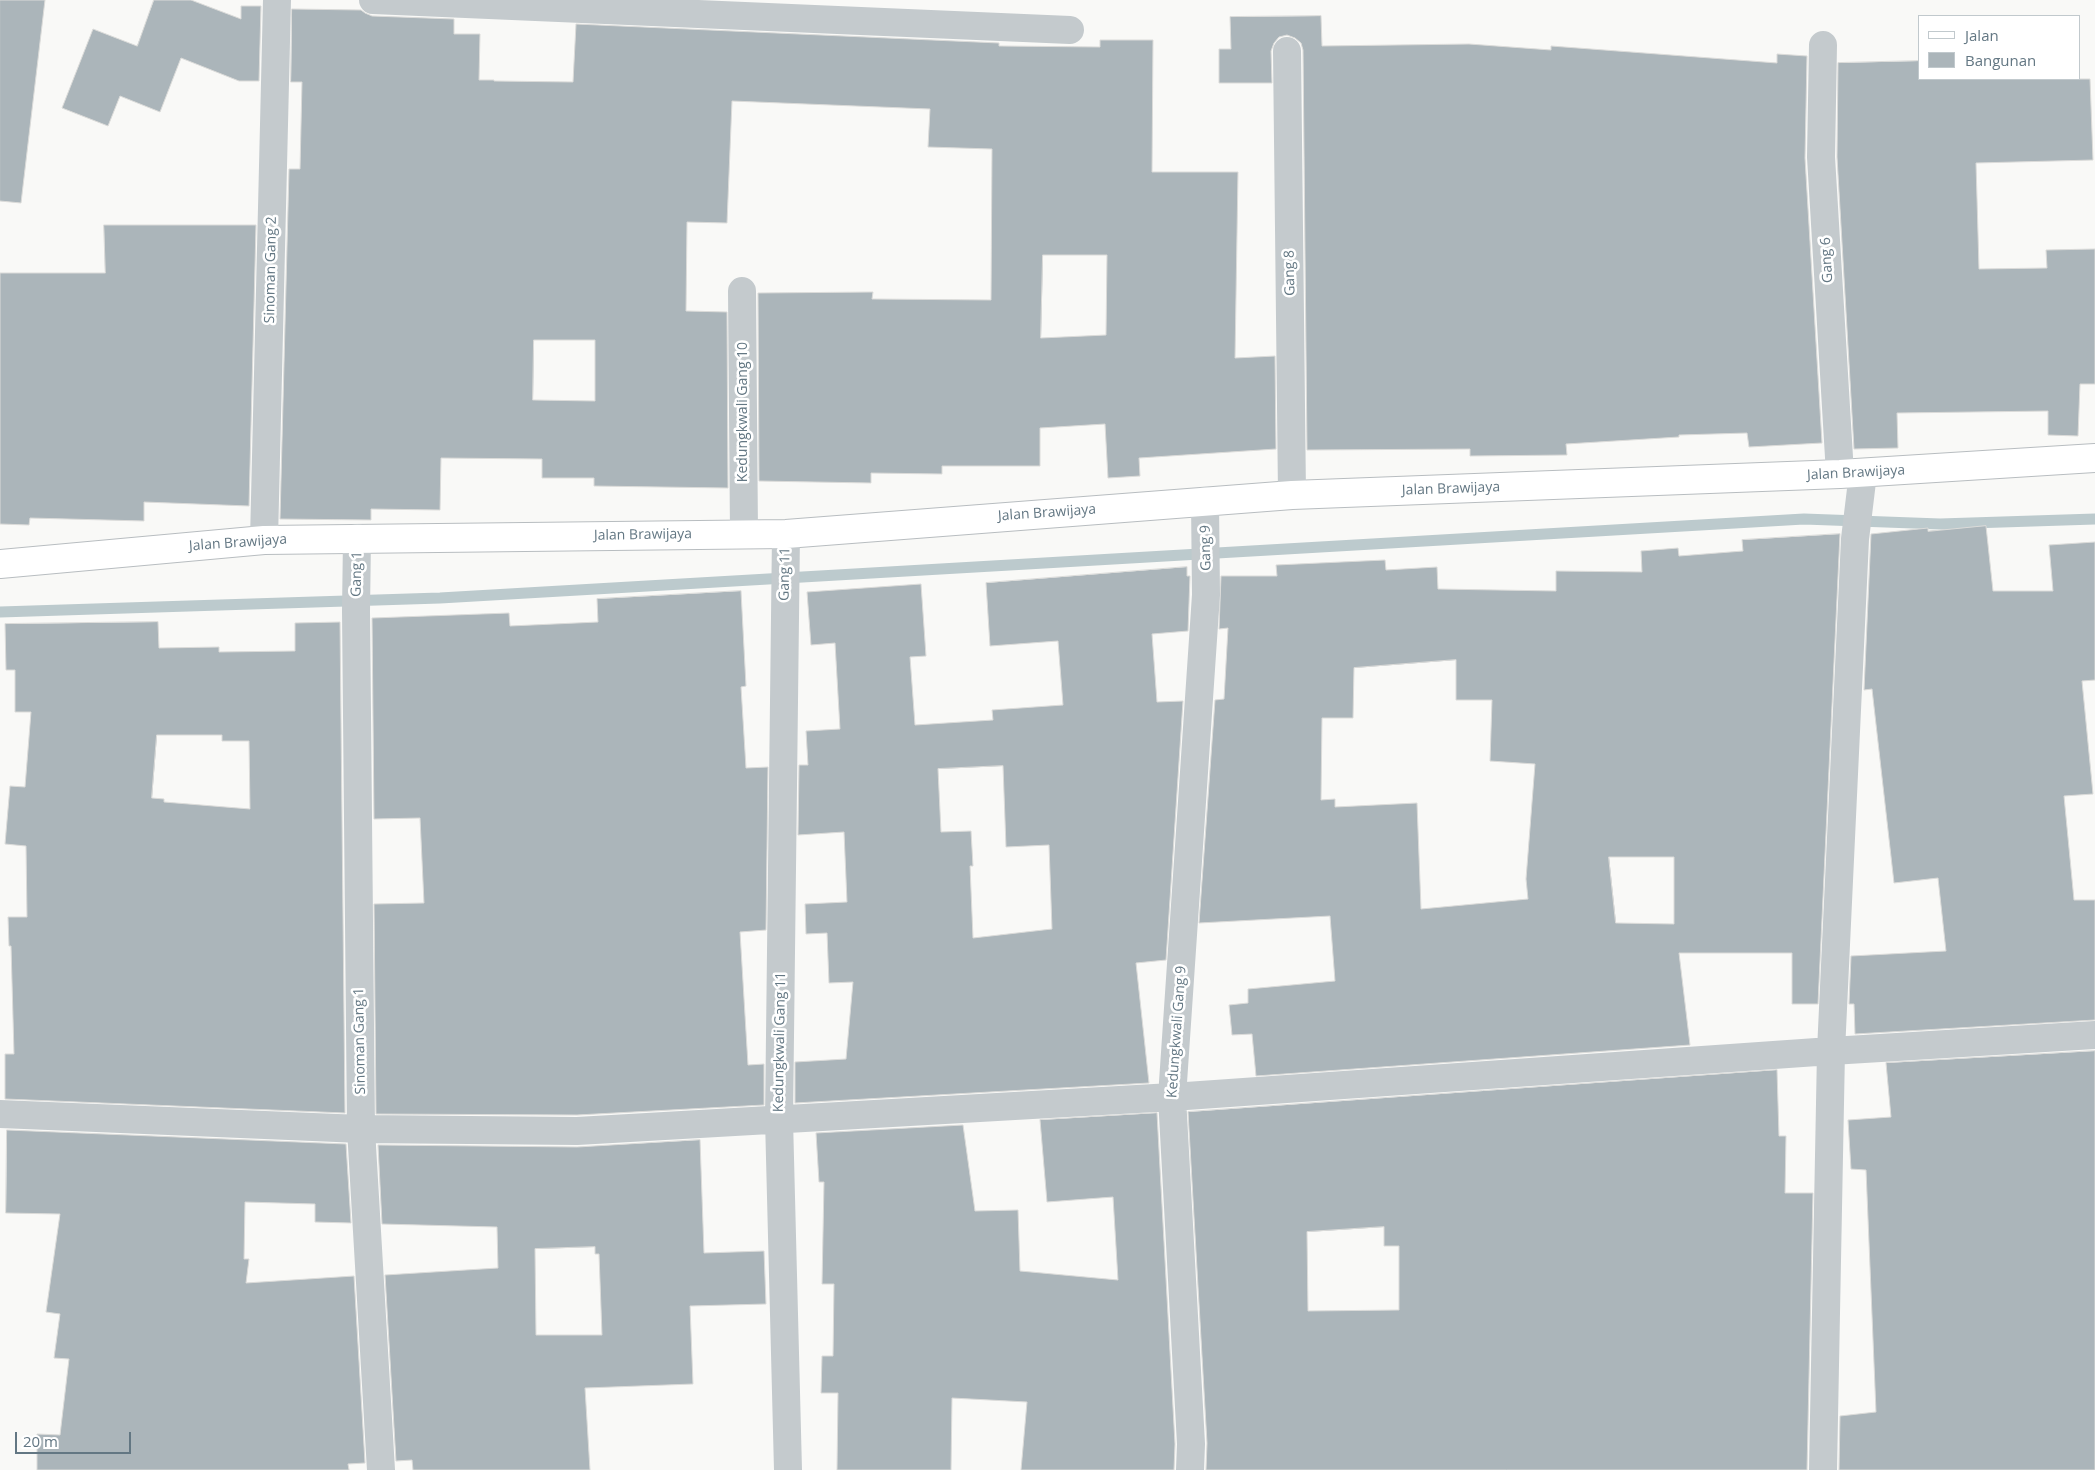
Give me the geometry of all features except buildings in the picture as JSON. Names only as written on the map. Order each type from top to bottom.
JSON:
[{"type":"main road","name":"Jalan Brawijaya","points":[[0,564],[264,540],[786,534],[1292,495],[1852,474],[2095,458]]},
{"type":"street","name":"Sinoman Gang 2","points":[[264,540],[277,0]]},
{"type":"street","points":[[373,0],[1070,30]]},
{"type":"street","name":"Gang 6","points":[[1823,45],[1821,157],[1856,526],[1832,1051],[1823,1470]]},
{"type":"street","name":"Gang 8","points":[[1287,52],[1292,495]]},
{"type":"street","name":"Kedungkwali Gang 10","points":[[742,291],[744,534]]},
{"type":"street","name":"Gang 9","points":[[1205,501],[1206,595]]},
{"type":"street","name":"Gang 11","points":[[784,614],[786,534]]},
{"type":"street","name":"Gang 1","points":[[356,600],[358,538]]},
{"type":"street","name":"Kedungkwali Gang 9","points":[[1190,1470],[1191,1444],[1172,1097],[1206,595]]},
{"type":"street","name":"Sinoman Gang 1","points":[[356,600],[361,1129],[381,1470]]},
{"type":"street","name":"Kedungkwali Gang 11","points":[[784,614],[779,1119],[788,1470]]},
{"type":"street","points":[[0,1114],[361,1129],[577,1131],[1172,1097],[1832,1051],[2095,1035]]},
{"type":"waterway","points":[[0,612],[440,598],[1804,519],[1940,524],[2095,519]]}]
